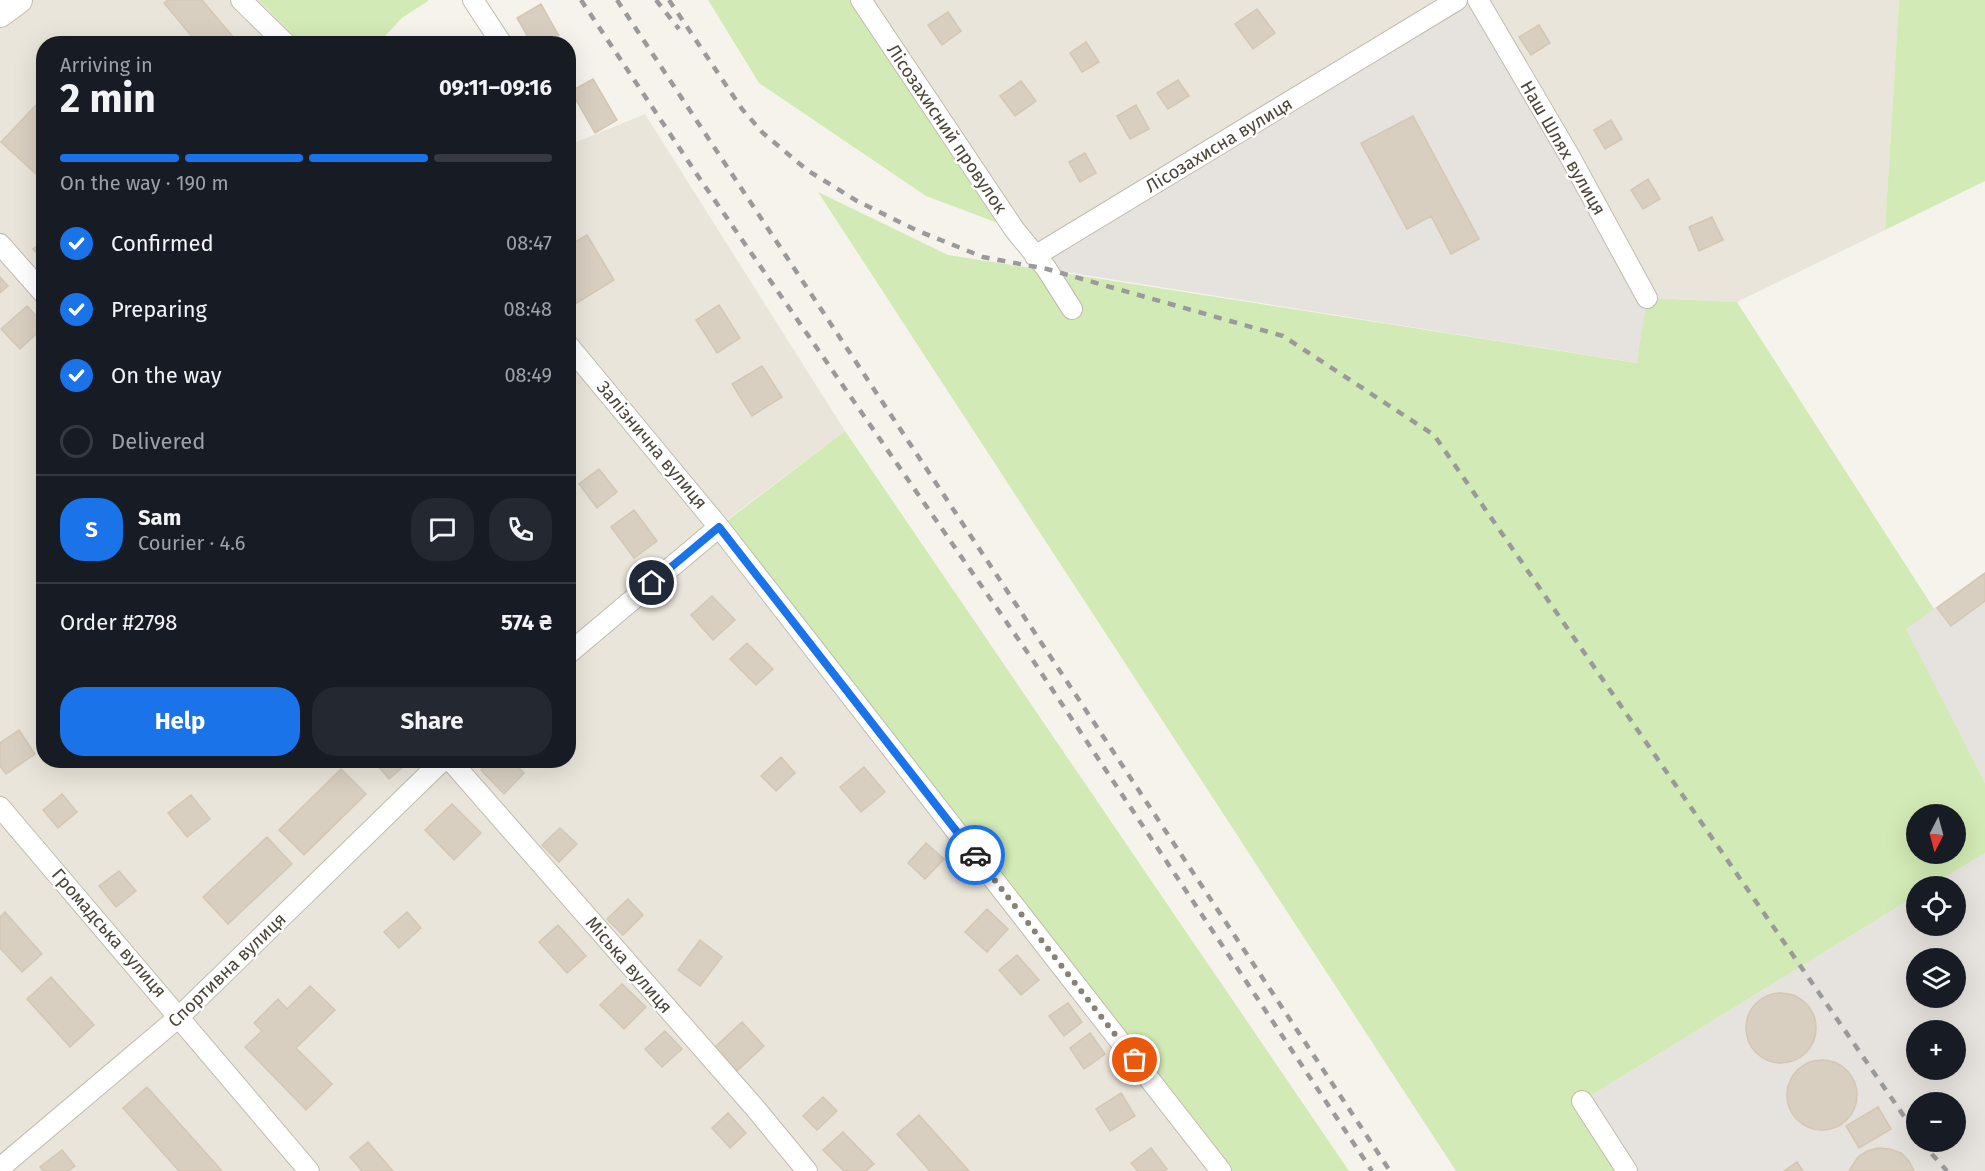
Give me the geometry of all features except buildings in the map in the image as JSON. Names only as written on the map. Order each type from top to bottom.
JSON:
[{"type":"street","points":[[0,14],[18,0]]},
{"type":"street","points":[[242,0],[278,36]]},
{"type":"street","points":[[473,0],[497,36]]},
{"type":"street","name":"Лісозахисний провулок","points":[[861,0],[1014,229],[1035,256]]},
{"type":"street","name":"Лісозахисна вулиця","points":[[1035,256],[1457,0]]},
{"type":"street","name":"Наш Шлях вулиця","points":[[1478,0],[1569,155],[1647,298]]},
{"type":"street","points":[[0,244],[36,285]]},
{"type":"street","points":[[1035,256],[1047,269],[1072,309]]},
{"type":"street","name":"Залізнична вулиця","points":[[576,355],[719,527],[1221,1171]]},
{"type":"street","points":[[576,647],[719,527]]},
{"type":"street","name":"Спортивна вулиця","points":[[0,1167],[180,1016],[435,768]]},
{"type":"street","name":"Міська вулиця","points":[[457,768],[755,1108],[807,1171]]},
{"type":"street","name":"Громадська вулиця","points":[[0,807],[180,1016],[309,1171]]},
{"type":"street","points":[[1581,1101],[1627,1171]]},
{"type":"shaded area","points":[[0,0],[356,0],[382,36],[36,36],[36,768],[576,768],[576,142],[645,114],[845,431],[719,526],[1221,1171],[0,1171]]},
{"type":"shaded area","points":[[861,0],[1457,0],[1035,256]]},
{"type":"shaded area","points":[[1457,0],[1478,0],[1647,298],[1638,363],[1047,269],[1035,256]]},
{"type":"shaded area","points":[[1478,0],[1899,0],[1885,230],[1737,302],[1647,298]]},
{"type":"shaded area","points":[[1985,572],[1985,783],[1905,629]]},
{"type":"shaded area","points":[[1985,853],[1985,1171],[1627,1171],[1582,1101],[1906,902],[1906,936],[1966,936],[1966,876],[1947,876]]},
{"type":"green space","points":[[259,0],[428,0],[403,17],[385,36],[294,36]]},
{"type":"green space","points":[[708,0],[861,0],[1014,229],[926,196],[759,83]]},
{"type":"green space","points":[[1899,0],[1985,0],[1985,181],[1885,230]]},
{"type":"green space","points":[[818,192],[948,255],[1637,363],[1647,298],[1737,302],[1934,609],[1906,629],[1985,783],[1985,853],[1947,876],[1906,876],[1906,902],[1582,1101],[1627,1171],[1456,1171]]},
{"type":"green space","points":[[845,431],[1349,1171],[1221,1171],[719,527]]},
{"type":"railway","points":[[581,0],[700,179],[1032,659],[1372,1171]]},
{"type":"railway","points":[[617,0],[1390,1171]]},
{"type":"railway","points":[[656,0],[679,29]]},
{"type":"railway","points":[[669,0],[742,109],[763,133],[807,170],[857,201],[916,230],[983,257],[1047,269],[1283,336],[1434,435],[1906,1119]]},
{"type":"railway","points":[[1930,1152],[1947,1171]]},
{"type":"way so far","points":[[975,855],[1135,1060]]},
{"type":"route","points":[[652,583],[719,527],[975,855]]}]
